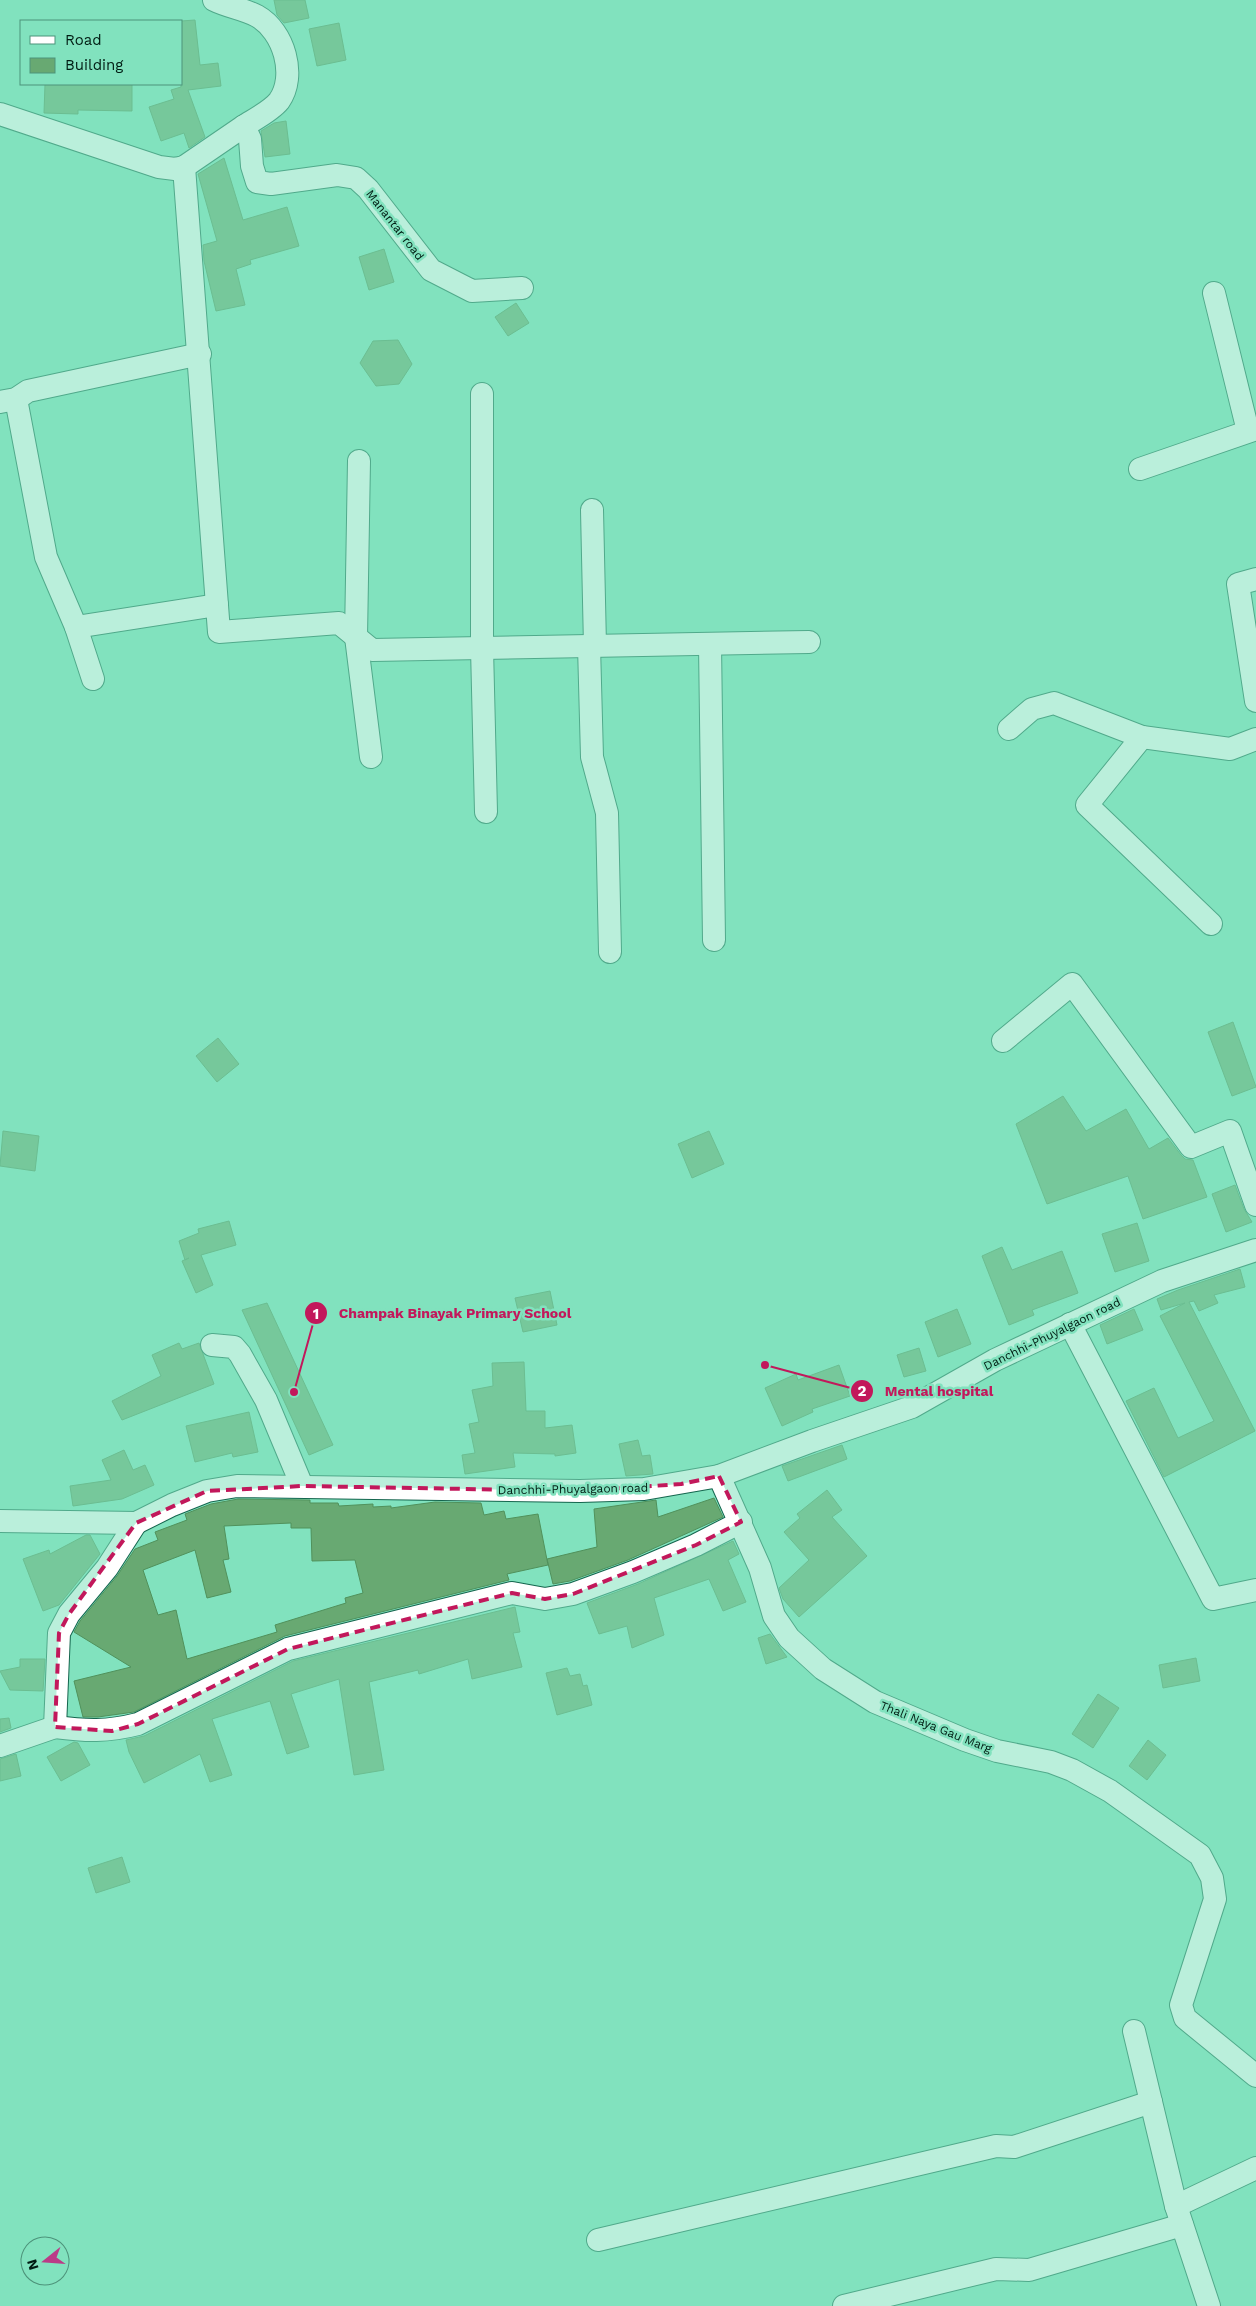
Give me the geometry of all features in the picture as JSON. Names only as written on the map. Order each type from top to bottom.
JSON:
[{"type":"street","points":[[0,114],[159,167],[184,168],[278,102],[287,86],[284,49],[276,33],[258,16],[225,6],[214,0]]},
{"type":"street","name":"Manantar road","points":[[244,126],[250,139],[252,166],[258,182],[271,184],[337,175],[356,178],[368,189],[431,270],[472,291],[522,288]]},
{"type":"street","points":[[184,168],[200,354],[219,632],[339,623],[372,650],[809,642]]},
{"type":"street","points":[[1140,469],[1252,430],[1214,293]]},
{"type":"street","points":[[93,679],[76,627],[46,557],[8,401],[28,391],[200,354]]},
{"type":"street","points":[[482,394],[482,648],[486,812]]},
{"type":"street","points":[[359,461],[356,637],[371,757]]},
{"type":"street","points":[[592,510],[592,757],[607,813],[610,952]]},
{"type":"street","points":[[1256,579],[1238,584],[1256,701]]},
{"type":"street","points":[[76,627],[217,605]]},
{"type":"street","points":[[710,644],[714,940]]},
{"type":"street","points":[[1009,729],[1032,709],[1054,703],[1142,737],[1230,749],[1256,739]]},
{"type":"street","points":[[1142,737],[1086,805],[1211,924]]},
{"type":"street","points":[[1003,1041],[1072,984],[1191,1147],[1230,1131],[1256,1205]]},
{"type":"street","name":"Danchhi-Phuyalgaon road","points":[[0,1520],[136,1523],[172,1504],[207,1491],[238,1486],[580,1491],[644,1489],[719,1476],[812,1440],[912,1406],[995,1360],[1162,1281],[1256,1250]]},
{"type":"street","points":[[1070,1324],[1213,1599],[1256,1590]]},
{"type":"street","points":[[212,1345],[234,1347],[240,1354],[266,1400],[302,1486]]},
{"type":"street","name":"Thali Naya Gau Marg","points":[[719,1476],[760,1568],[774,1616],[802,1652],[823,1669],[875,1702],[965,1740],[997,1751],[1051,1762],[1072,1770],[1110,1791],[1200,1855],[1212,1878],[1215,1899],[1181,2006],[1185,2018],[1256,2076]]},
{"type":"street","points":[[0,1746],[54,1727],[82,1731],[112,1731],[138,1724],[288,1649],[512,1593],[546,1599],[573,1594],[633,1572],[696,1545],[741,1522]]},
{"type":"street","points":[[54,1727],[59,1633],[69,1614],[107,1568],[136,1523]]},
{"type":"street","points":[[1134,2031],[1179,2216],[1209,2306]]},
{"type":"street","points":[[598,2240],[996,2146],[1014,2147],[1151,2102]]},
{"type":"street","points":[[844,2306],[996,2269],[1029,2270],[1179,2216],[1256,2168]]},
{"type":"highlighted area","points":[[719,1476],[741,1522],[696,1545],[573,1594],[545,1599],[512,1593],[288,1649],[138,1724],[112,1731],[55,1727],[59,1633],[69,1614],[136,1523],[207,1491],[302,1486],[580,1491],[681,1484]]},
{"type":"building","points":[[274,0],[305,0],[309,18],[284,23],[277,15]]},
{"type":"building","points":[[195,20],[200,65],[218,63],[221,86],[188,90],[205,137],[189,148],[184,133],[161,141],[149,107],[174,99],[171,90],[182,85],[182,21]]},
{"type":"building","points":[[339,23],[346,60],[317,66],[309,29]]},
{"type":"building","points":[[45,85],[132,85],[132,111],[78,110],[78,114],[44,113]]},
{"type":"building","points":[[286,121],[290,154],[265,157],[261,131],[274,123]]},
{"type":"building","points":[[224,158],[243,220],[287,207],[299,246],[250,260],[251,264],[236,269],[245,305],[216,311],[204,261],[203,245],[217,241],[198,174]]},
{"type":"building","points":[[384,249],[394,282],[369,290],[359,257]]},
{"type":"building","points":[[516,303],[529,323],[508,336],[495,317]]},
{"type":"building","points":[[398,340],[412,364],[399,384],[376,386],[360,363],[373,341]]},
{"type":"building","points":[[1233,1022],[1256,1087],[1232,1096],[1208,1032]]},
{"type":"building","points":[[218,1038],[239,1064],[217,1082],[196,1056]]},
{"type":"building","points":[[1063,1096],[1086,1131],[1126,1109],[1149,1149],[1168,1138],[1185,1159],[1193,1160],[1207,1197],[1143,1219],[1128,1176],[1047,1204],[1016,1124]]},
{"type":"building","points":[[3,1131],[39,1136],[35,1171],[0,1166]]},
{"type":"building","points":[[709,1131],[724,1164],[692,1178],[678,1144]]},
{"type":"building","points":[[1235,1185],[1244,1209],[1252,1222],[1226,1232],[1212,1194]]},
{"type":"building","points":[[229,1221],[236,1245],[201,1255],[213,1285],[196,1293],[182,1261],[185,1260],[179,1241],[199,1233],[198,1229]]},
{"type":"building","points":[[1137,1223],[1149,1261],[1115,1272],[1102,1234]]},
{"type":"building","points":[[1002,1247],[1012,1270],[1062,1251],[1078,1293],[1032,1310],[1034,1315],[1009,1325],[982,1256]]},
{"type":"building","points":[[1240,1269],[1245,1287],[1214,1295],[1218,1303],[1199,1311],[1194,1301],[1189,1302],[1255,1431],[1164,1477],[1126,1401],[1154,1388],[1178,1438],[1214,1421],[1160,1316],[1185,1303],[1161,1310],[1157,1299]]},
{"type":"building","points":[[550,1291],[557,1325],[523,1332],[515,1298]]},
{"type":"building","points":[[267,1303],[333,1445],[309,1455],[242,1310]]},
{"type":"building","points":[[957,1309],[971,1344],[938,1357],[925,1322]]},
{"type":"building","points":[[1134,1309],[1143,1330],[1107,1344],[1100,1325]]},
{"type":"building","points":[[179,1343],[182,1349],[199,1343],[214,1384],[122,1420],[112,1401],[161,1376],[152,1355]]},
{"type":"building","points":[[919,1348],[926,1371],[904,1377],[897,1355]]},
{"type":"building","points":[[524,1362],[526,1411],[545,1411],[545,1428],[572,1425],[576,1453],[555,1456],[555,1454],[513,1453],[515,1467],[465,1474],[462,1455],[475,1453],[469,1424],[479,1422],[472,1390],[493,1386],[492,1363]]},
{"type":"building","points":[[839,1365],[850,1396],[812,1409],[813,1412],[782,1426],[765,1388],[796,1374],[798,1380]]},
{"type":"building","points":[[249,1412],[258,1452],[233,1457],[232,1453],[195,1462],[186,1426]]},
{"type":"building","points":[[638,1440],[642,1456],[650,1455],[653,1474],[626,1476],[619,1444]]},
{"type":"building","points":[[842,1445],[847,1459],[788,1481],[782,1466]]},
{"type":"building","points":[[124,1450],[133,1470],[145,1465],[154,1485],[122,1499],[73,1506],[70,1486],[111,1480],[102,1460]]},
{"type":"building","points":[[827,1490],[842,1510],[832,1517],[867,1556],[799,1617],[783,1599],[779,1588],[809,1560],[784,1532],[800,1518],[797,1514]]},
{"type":"building","points":[[714,1498],[723,1517],[628,1560],[570,1581],[553,1584],[547,1559],[597,1547],[594,1509],[656,1500],[658,1517]]},
{"type":"building","points":[[238,1499],[310,1500],[310,1503],[338,1503],[339,1506],[373,1504],[373,1507],[391,1506],[391,1508],[435,1502],[481,1503],[484,1515],[504,1511],[506,1519],[538,1514],[548,1565],[507,1574],[509,1580],[285,1636],[134,1712],[83,1717],[74,1681],[131,1667],[74,1632],[80,1621],[117,1576],[135,1549],[158,1540],[155,1532],[187,1520],[185,1514],[211,1504]],"holes":[[[291,1523],[291,1528],[311,1528],[312,1561],[355,1560],[363,1593],[345,1598],[346,1603],[275,1625],[277,1632],[187,1659],[176,1610],[158,1615],[143,1570],[195,1550],[207,1598],[231,1592],[223,1560],[229,1559],[224,1526]]]},
{"type":"building","points":[[86,1535],[90,1535],[100,1554],[59,1605],[43,1611],[23,1559],[49,1550],[50,1554]]},
{"type":"building","points":[[733,1541],[739,1554],[728,1560],[746,1602],[723,1611],[709,1579],[654,1598],[664,1635],[632,1648],[627,1626],[599,1634],[587,1603],[638,1584]]},
{"type":"building","points":[[515,1607],[520,1632],[513,1633],[522,1667],[472,1679],[468,1659],[419,1674],[418,1670],[369,1682],[384,1770],[354,1775],[339,1679],[291,1694],[309,1747],[287,1754],[270,1701],[212,1719],[232,1775],[210,1782],[200,1754],[144,1783],[129,1752],[126,1740],[144,1736],[293,1661]]},
{"type":"building","points":[[770,1634],[787,1657],[766,1664],[758,1638]]},
{"type":"building","points":[[1196,1658],[1200,1681],[1163,1688],[1159,1665]]},
{"type":"building","points":[[20,1659],[45,1659],[43,1691],[10,1690],[0,1671],[20,1667]]},
{"type":"building","points":[[567,1668],[570,1676],[580,1674],[583,1686],[587,1685],[592,1705],[557,1715],[546,1673]]},
{"type":"building","points":[[1098,1694],[1119,1708],[1093,1748],[1072,1734]]},
{"type":"building","points":[[9,1718],[11,1728],[0,1732],[0,1719]]},
{"type":"building","points":[[1148,1740],[1166,1755],[1147,1780],[1129,1766]]},
{"type":"building","points":[[74,1742],[78,1743],[90,1765],[61,1781],[47,1757]]},
{"type":"building","points":[[16,1754],[21,1776],[0,1781],[0,1759]]},
{"type":"building","points":[[122,1857],[130,1882],[96,1893],[88,1868]]},
{"type":"place","name":"Mental hospital","points":[[765,1365]]},
{"type":"place","name":"Champak Binayak Primary School","points":[[294,1392]]}]
